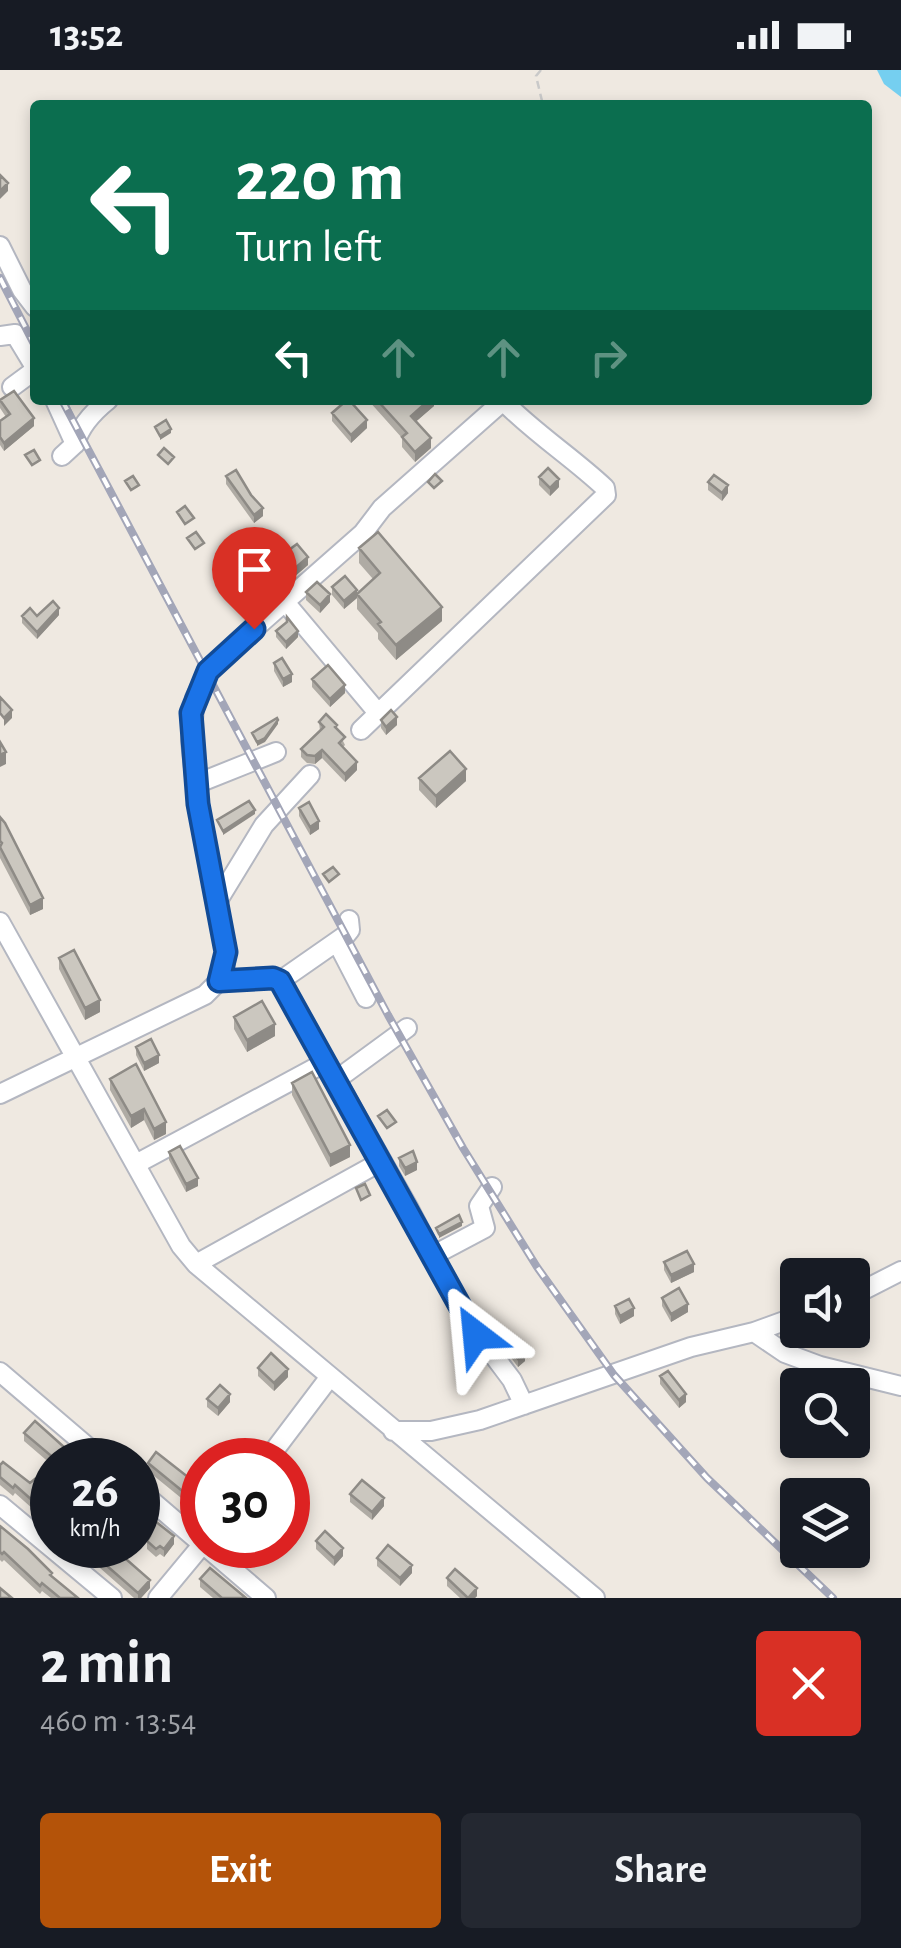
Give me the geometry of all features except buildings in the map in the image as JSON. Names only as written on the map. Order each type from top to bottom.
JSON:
[{"type":"street","points":[[0,246],[30,300]]},
{"type":"street","points":[[0,336],[15,334],[30,360]]},
{"type":"street","points":[[12,387],[30,373]]},
{"type":"street","points":[[56,405],[69,450],[98,405]]},
{"type":"street","points":[[0,1094],[166,1016],[205,994],[219,981],[226,952],[196,784],[191,713],[202,680],[213,665],[363,533],[382,508],[496,405]]},
{"type":"street","points":[[361,730],[606,495],[605,488],[590,474],[525,424],[507,405]]},
{"type":"street","points":[[250,550],[284,602],[378,714]]},
{"type":"street","points":[[196,784],[276,752]]},
{"type":"street","points":[[218,902],[264,824],[310,774]]},
{"type":"street","points":[[280,981],[349,932],[349,920]]},
{"type":"street","points":[[0,922],[182,1246],[196,1264],[595,1598]]},
{"type":"street","points":[[336,942],[366,998]]},
{"type":"street","points":[[219,981],[280,981],[471,1328],[512,1380],[524,1406]]},
{"type":"street","points":[[336,1080],[407,1028]]},
{"type":"street","points":[[136,1164],[326,1062]]},
{"type":"street","points":[[196,1264],[382,1161]]},
{"type":"street","points":[[434,1255],[484,1228],[479,1206],[492,1187]]},
{"type":"street","points":[[870,1287],[901,1271]]},
{"type":"street","points":[[394,1431],[431,1431],[524,1406],[691,1346],[780,1323]]},
{"type":"street","points":[[754,1332],[772,1346],[802,1360],[901,1386]]},
{"type":"street","points":[[0,1372],[77,1438]]},
{"type":"street","points":[[284,1438],[330,1378]]},
{"type":"street","points":[[0,1506],[112,1598]]},
{"type":"street","points":[[160,1508],[180,1525]]},
{"type":"street","points":[[158,1598],[183,1568]]},
{"type":"street","points":[[230,1568],[266,1598]]},
{"type":"path","points":[[541,70],[536,76],[541,100]]},
{"type":"water","points":[[877,70],[901,70],[901,97],[884,84]]},
{"type":"railway","points":[[0,278],[30,336]]},
{"type":"railway","points":[[65,405],[388,1015],[463,1148],[537,1267],[614,1375],[707,1478],[833,1598]]},
{"type":"route","points":[[254,629],[208,671],[191,713],[198,804],[226,952],[219,981],[280,981],[476,1335]]}]
